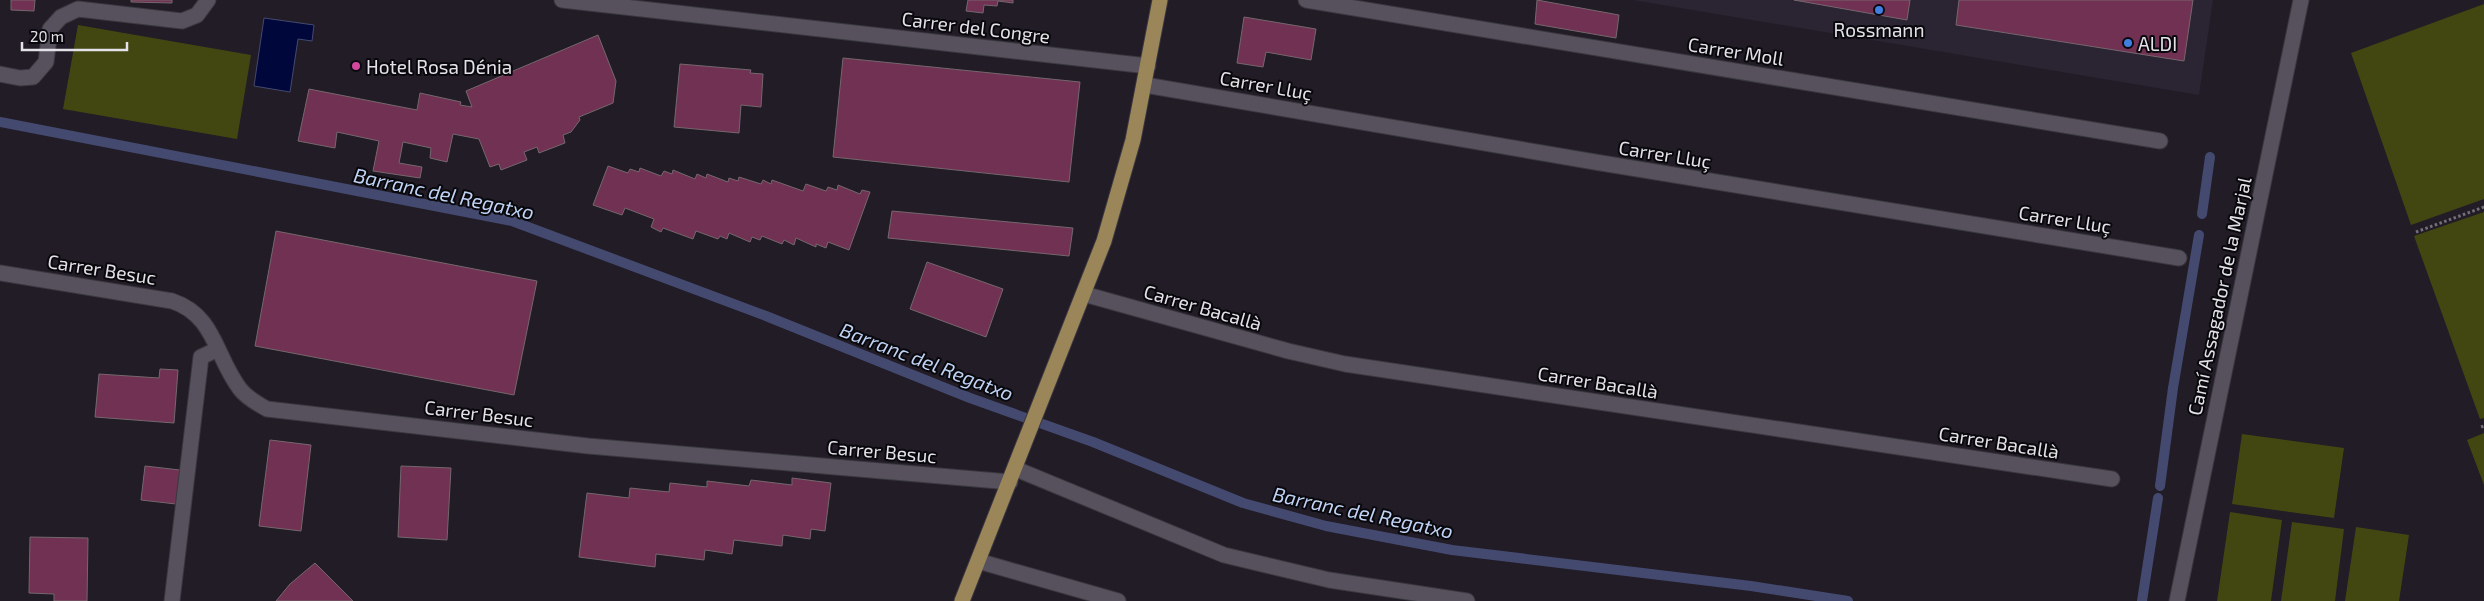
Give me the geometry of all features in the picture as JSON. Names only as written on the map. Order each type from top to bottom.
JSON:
[{"type":"main road","points":[[962,601],[1084,294],[1119,192],[1144,85],[1160,0]]},
{"type":"street","points":[[0,74],[20,78],[33,77],[46,62],[50,30],[62,16],[78,9],[182,21],[197,15],[208,0]]},
{"type":"street","name":"Carrer del Congre","points":[[562,0],[1148,66]]},
{"type":"street","name":"Carrer Moll","points":[[1306,0],[2160,141]]},
{"type":"street","name":"Camí Assagador de la Marjal","points":[[2177,601],[2301,0]]},
{"type":"street","name":"Carrer Lluç","points":[[1144,85],[1585,161],[2179,258]]},
{"type":"street","name":"Carrer Besuc","points":[[0,274],[172,301],[188,306],[203,320],[240,390],[267,409],[588,446],[1013,475],[1224,555],[1329,580],[1466,601]]},
{"type":"street","name":"Carrer Bacallà","points":[[1084,294],[1288,351],[1345,364],[2112,479]]},
{"type":"street","points":[[172,601],[201,357],[218,349]]},
{"type":"street","points":[[978,561],[1118,601]]},
{"type":"path","points":[[2416,232],[2484,207]]},
{"type":"shaded area","points":[[1633,0],[2213,0],[2199,95]]},
{"type":"shaded area","points":[[264,18],[314,25],[312,41],[298,39],[290,92],[254,86]]},
{"type":"green space","points":[[2484,4],[2484,199],[2411,225],[2351,53]]},
{"type":"green space","points":[[78,25],[251,55],[237,139],[63,109]]},
{"type":"green space","points":[[2484,212],[2484,418],[2480,419],[2414,236]]},
{"type":"green space","points":[[2484,433],[2484,485],[2467,440]]},
{"type":"green space","points":[[2242,434],[2344,448],[2334,518],[2232,504]]},
{"type":"green space","points":[[2230,512],[2282,520],[2271,601],[2217,601]]},
{"type":"green space","points":[[2292,522],[2344,529],[2335,601],[2281,601]]},
{"type":"green space","points":[[2356,527],[2409,535],[2399,601],[2345,601]]},
{"type":"building","points":[[11,0],[35,0],[34,11],[11,10]]},
{"type":"building","points":[[131,0],[172,0],[172,3],[131,2]]},
{"type":"building","points":[[968,0],[1013,0],[1013,3],[998,1],[997,6],[984,5],[983,13],[966,11]]},
{"type":"building","points":[[1537,0],[1619,15],[1616,38],[1535,24]]},
{"type":"building","name":"Rossmann","points":[[1794,0],[1910,0],[1907,20]]},
{"type":"building","name":"ALDI","points":[[1959,0],[2193,0],[2184,61],[1956,25]]},
{"type":"building","points":[[1244,17],[1316,29],[1311,60],[1266,52],[1263,67],[1237,63]]},
{"type":"building","points":[[598,35],[616,81],[613,103],[579,117],[580,120],[571,132],[563,135],[565,143],[539,153],[537,147],[524,152],[527,160],[501,170],[499,164],[490,167],[479,139],[453,134],[447,162],[430,158],[431,148],[403,142],[399,163],[422,167],[420,178],[373,171],[379,141],[337,132],[335,148],[298,141],[309,89],[417,110],[420,93],[461,102],[460,105],[472,107],[466,91]]},
{"type":"building","points":[[843,58],[1080,82],[1069,182],[833,157]]},
{"type":"building","points":[[680,64],[751,70],[750,73],[763,74],[761,107],[741,105],[739,133],[674,127]]},
{"type":"building","points":[[608,166],[628,173],[630,169],[639,172],[640,168],[661,176],[664,171],[672,174],[673,170],[695,179],[697,174],[706,178],[707,174],[728,182],[729,178],[738,181],[739,177],[761,184],[763,180],[771,184],[772,180],[803,191],[806,184],[826,191],[828,187],[837,190],[838,185],[860,194],[862,190],[870,192],[849,250],[828,242],[826,248],[816,244],[816,247],[796,238],[794,245],[784,240],[782,244],[762,236],[760,240],[752,237],[750,242],[729,233],[727,239],[720,236],[718,239],[696,231],[693,239],[663,228],[661,232],[651,227],[654,219],[625,208],[622,215],[593,205]]},
{"type":"building","points":[[892,211],[1073,228],[1069,256],[888,238]]},
{"type":"building","points":[[276,231],[537,281],[514,395],[255,346]]},
{"type":"building","points":[[927,262],[1003,289],[986,337],[910,309]]},
{"type":"building","points":[[160,369],[178,370],[174,423],[95,417],[99,374],[159,378]]},
{"type":"building","points":[[270,440],[311,445],[301,531],[259,526]]},
{"type":"building","points":[[145,466],[180,470],[176,504],[141,500]]},
{"type":"building","points":[[401,466],[451,468],[447,540],[398,537]]},
{"type":"building","points":[[792,478],[831,483],[825,531],[811,529],[810,539],[783,535],[782,546],[734,540],[732,554],[705,550],[704,560],[656,554],[655,567],[579,557],[587,493],[629,498],[630,488],[669,492],[670,483],[707,487],[707,481],[749,486],[751,480],[792,485]]},
{"type":"building","points":[[30,537],[88,538],[87,601],[54,601],[54,594],[29,593]]},
{"type":"building","points":[[315,563],[353,601],[276,601],[290,584]]},
{"type":"waterway","name":"Barranc del Regatxo","points":[[0,122],[512,221],[766,316],[970,398],[1093,442],[1243,503],[1326,526],[1452,550],[1751,586],[1848,601]]},
{"type":"waterway","points":[[2202,214],[2210,157]]},
{"type":"waterway","points":[[2160,486],[2173,388],[2199,235]]},
{"type":"waterway","points":[[2142,601],[2158,498]]},
{"type":"place","name":"Rossmann","points":[[1879,10]]},
{"type":"place","name":"ALDI","points":[[2128,43]]},
{"type":"place","name":"Hotel Rosa Dénia","points":[[356,66]]}]
